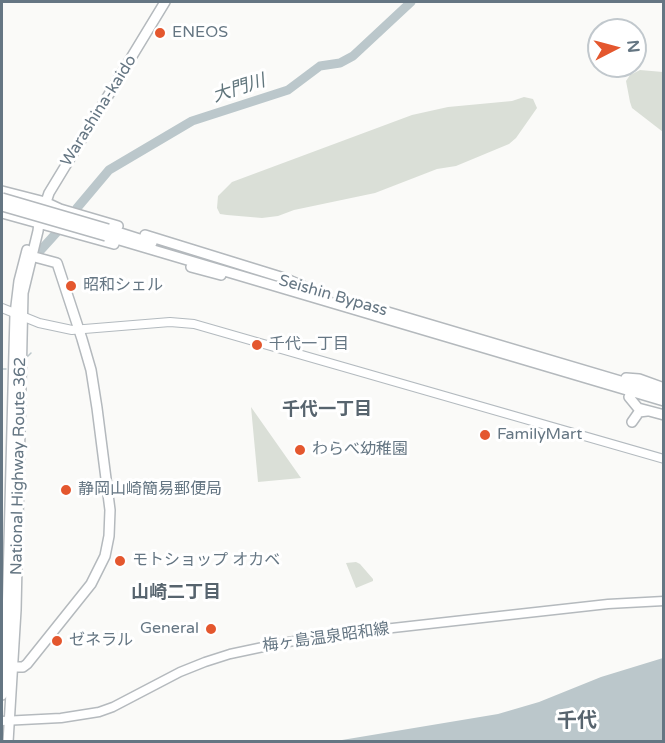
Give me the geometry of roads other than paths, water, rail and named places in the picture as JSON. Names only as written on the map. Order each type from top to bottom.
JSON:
[{"type":"highway","name":"Warashina-kaido","points":[[39,223],[45,202],[76,146],[120,79],[165,2]]},
{"type":"highway","points":[[2,191],[45,202],[60,209],[284,278],[314,291]]},
{"type":"highway","name":"Seishin Bypass","points":[[2,198],[107,233],[340,301],[663,401]]},
{"type":"highway","name":"Seishin Bypass","points":[[2,206],[314,291],[340,301]]},
{"type":"highway","points":[[2,213],[209,272],[340,301]]},
{"type":"highway","name":"National Highway Route 362","points":[[7,722],[17,567],[18,315],[39,223]]},
{"type":"highway","name":"National Highway Route 362","points":[[2,695],[7,620],[18,315],[23,262],[33,229],[39,223]]},
{"type":"highway","points":[[12,667],[23,667],[27,664],[81,597],[101,566],[108,547],[110,510],[91,370],[80,329],[57,263],[31,256]]},
{"type":"highway","points":[[626,378],[639,379],[663,387]]},
{"type":"highway","points":[[635,392],[638,408],[663,415]]},
{"type":"highway","name":"Seishin Bypass","points":[[635,392],[663,394]]},
{"type":"highway","points":[[632,422],[639,412],[648,411]]},
{"type":"highway","points":[[7,722],[9,741]]},
{"type":"main road","name":"梅ヶ島温泉昭和線","points":[[7,722],[61,718],[99,712],[204,662],[282,643],[339,634],[608,604],[663,601]]},
{"type":"street","points":[[2,308],[54,327],[80,329],[170,322],[194,324],[663,459]]},
{"type":"waterway","name":"大門川","points":[[77,208],[109,170],[192,121],[288,90],[320,66],[340,63],[353,56],[411,2]]},
{"type":"waterway","name":"大門川","points":[[39,252],[58,231]]},
{"type":"waterway","points":[[27,357],[31,353]]},
{"type":"place","name":"ENEOS","points":[[160,33]]},
{"type":"place","name":"昭和シェル","points":[[71,286]]},
{"type":"place","name":"千代一丁目","points":[[257,345]]},
{"type":"place","name":"FamilyMart","points":[[485,435]]},
{"type":"place","name":"わらべ幼稚園","points":[[300,450]]},
{"type":"place","name":"静岡山崎簡易郵便局","points":[[66,490]]},
{"type":"place","name":"モトショップ オカベ","points":[[120,561]]},
{"type":"place","name":"General","points":[[211,629]]},
{"type":"place","name":"ゼネラル","points":[[57,641]]},
{"type":"district","name":"千代一丁目","points":[[327,410]]},
{"type":"district","name":"山崎二丁目","points":[[176,593]]},
{"type":"district","name":"千代","points":[[577,722]]}]
